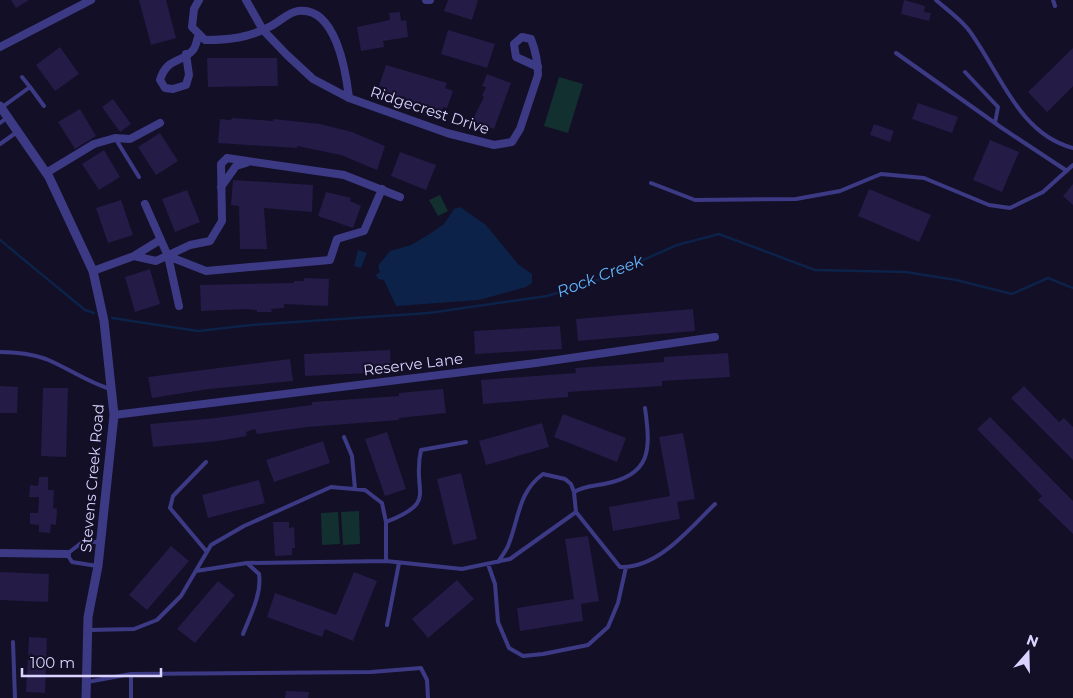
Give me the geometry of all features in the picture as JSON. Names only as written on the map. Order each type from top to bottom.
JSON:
[{"type":"street","points":[[0,47],[91,0]]},
{"type":"street","points":[[186,54],[189,75],[186,86],[174,89],[165,88],[160,80],[164,69],[186,54],[193,50],[199,34],[192,27],[194,8],[199,0]]},
{"type":"street","name":"Ridgecrest Drive","points":[[246,0],[263,30],[313,79],[349,98],[447,133],[494,146],[512,142],[520,129],[538,75],[538,67]]},
{"type":"street","name":"Ridgecrest Drive","points":[[199,34],[205,40],[247,37],[298,11],[316,14],[326,22],[344,60],[349,98]]},
{"type":"street","name":"Stevens Creek Road","points":[[1,107],[4,120],[18,132],[46,173],[93,271],[104,321],[113,390],[114,415],[98,566],[88,630],[86,698]]},
{"type":"street","points":[[46,173],[94,144],[115,138],[130,139],[160,123]]},
{"type":"street","points":[[134,256],[156,261],[190,245],[210,241],[222,221],[220,189],[222,161],[227,158],[344,175],[400,197]]},
{"type":"street","points":[[220,189],[236,166],[250,162]]},
{"type":"street","points":[[168,256],[206,270],[330,260],[337,239],[364,231],[382,189]]},
{"type":"street","points":[[145,204],[168,256],[179,306]]},
{"type":"street","points":[[93,271],[134,256],[160,240]]},
{"type":"street","name":"Reserve Lane","points":[[114,415],[536,363],[715,337]]},
{"type":"street","points":[[0,553],[67,554]]},
{"type":"lane","points":[[936,0],[967,28],[1011,100],[1035,126],[1048,138],[1073,148]]},
{"type":"lane","points":[[1053,0],[1055,6]]},
{"type":"lane","points":[[896,53],[994,123],[1067,171]]},
{"type":"lane","points":[[965,72],[998,107],[994,123]]},
{"type":"lane","points":[[22,77],[44,106]]},
{"type":"lane","points":[[1,107],[30,87]]},
{"type":"lane","points":[[0,144],[18,132]]},
{"type":"lane","points":[[115,138],[139,177]]},
{"type":"lane","points":[[651,183],[695,200],[796,199],[840,191],[880,174],[924,178],[989,205],[1010,208],[1043,192],[1073,165]]},
{"type":"lane","points":[[0,352],[18,352],[47,359],[83,379],[113,390]]},
{"type":"lane","points":[[574,492],[581,487],[623,480],[640,468],[648,444],[645,408]]},
{"type":"lane","points":[[344,438],[352,456],[355,489]]},
{"type":"lane","points":[[386,522],[414,510],[420,500],[418,461],[421,450],[466,442]]},
{"type":"lane","points":[[206,462],[173,496],[170,508],[207,552]]},
{"type":"lane","points":[[498,562],[508,546],[518,507],[529,487],[543,474],[564,479],[571,484],[574,492],[576,512],[620,566],[626,567],[650,560],[664,550],[715,504]]},
{"type":"lane","points":[[88,630],[134,629],[157,620],[181,596],[211,545],[244,526],[312,494],[332,487],[365,490],[382,503],[386,522],[386,561]]},
{"type":"lane","points":[[196,572],[247,563],[386,561],[462,569],[510,559],[576,512]]},
{"type":"lane","points":[[98,566],[72,562],[67,554],[85,540],[100,543]]},
{"type":"lane","points":[[243,634],[254,607],[260,580],[259,574],[247,563]]},
{"type":"lane","points":[[387,625],[399,563]]},
{"type":"lane","points":[[488,564],[495,584],[498,622],[509,648],[523,656],[543,654],[588,644],[608,627],[618,603],[626,567]]},
{"type":"lane","points":[[13,642],[15,698]]},
{"type":"lane","points":[[85,682],[131,674],[371,672],[420,668],[427,680],[428,698]]},
{"type":"lane","points":[[131,674],[131,698]]},
{"type":"green space","points":[[559,77],[583,84],[568,133],[544,126]]},
{"type":"green space","points":[[440,195],[448,211],[438,216],[429,200]]},
{"type":"green space","points":[[359,511],[360,544],[343,545],[341,512]]},
{"type":"green space","points":[[338,512],[340,544],[322,545],[321,513]]},
{"type":"water","points":[[460,207],[486,225],[518,264],[532,274],[532,283],[526,287],[479,300],[396,306],[384,280],[378,279],[376,275],[380,272],[378,266],[390,251],[411,245],[428,235],[444,224],[454,209]]},
{"type":"water","points":[[358,250],[367,253],[361,268],[354,266]]},
{"type":"building","points":[[11,0],[29,0],[16,8]]},
{"type":"building","points":[[139,0],[166,0],[176,38],[151,45]]},
{"type":"building","points":[[448,0],[478,0],[472,20],[444,11]]},
{"type":"building","points":[[904,0],[925,6],[924,12],[931,13],[929,21],[901,14]]},
{"type":"building","points":[[400,12],[401,21],[406,20],[408,37],[383,41],[384,47],[361,51],[357,27],[390,20],[389,13]]},
{"type":"building","points":[[448,30],[495,44],[487,68],[441,54]]},
{"type":"building","points":[[60,47],[79,74],[55,91],[36,65]]},
{"type":"building","points":[[1073,48],[1073,86],[1047,112],[1028,92]]},
{"type":"building","points":[[207,58],[277,58],[278,86],[208,87]]},
{"type":"building","points":[[386,65],[447,83],[445,88],[453,91],[447,108],[443,107],[442,111],[385,94],[387,88],[379,86]]},
{"type":"building","points":[[487,74],[511,83],[494,129],[472,121],[484,97],[482,96],[486,87],[482,86]]},
{"type":"building","points":[[113,99],[131,124],[120,132],[102,107]]},
{"type":"building","points":[[918,103],[958,117],[952,133],[912,119]]},
{"type":"building","points":[[80,109],[96,136],[75,149],[58,122]]},
{"type":"building","points":[[232,118],[273,121],[273,119],[320,124],[352,132],[385,146],[377,170],[341,155],[297,146],[297,148],[218,143],[220,119],[231,120]]},
{"type":"building","points":[[874,124],[894,131],[890,142],[870,135]]},
{"type":"building","points":[[160,133],[178,161],[156,175],[138,147]]},
{"type":"building","points":[[990,140],[1019,152],[1002,192],[973,180]]},
{"type":"building","points":[[104,150],[120,177],[99,190],[82,164]]},
{"type":"building","points":[[400,152],[436,165],[426,190],[391,176]]},
{"type":"building","points":[[233,180],[313,185],[312,212],[264,208],[267,249],[240,249],[239,206],[231,205]]},
{"type":"building","points":[[1073,184],[1073,205],[1063,196]]},
{"type":"building","points":[[869,189],[931,215],[919,242],[858,216]]},
{"type":"building","points":[[187,190],[200,222],[175,232],[162,199]]},
{"type":"building","points":[[326,192],[351,198],[350,201],[361,206],[353,228],[318,216]]},
{"type":"building","points":[[121,200],[133,235],[108,243],[96,208]]},
{"type":"building","points":[[150,269],[160,304],[135,312],[125,277]]},
{"type":"building","points":[[304,278],[329,279],[328,306],[284,304],[284,308],[271,309],[272,312],[257,312],[257,310],[246,309],[201,311],[200,285],[294,283],[294,281],[304,281]]},
{"type":"building","points":[[693,309],[695,331],[578,341],[576,319]]},
{"type":"building","points":[[560,326],[562,349],[475,354],[474,331]]},
{"type":"building","points":[[390,350],[391,372],[305,376],[304,354]]},
{"type":"building","points":[[728,353],[730,377],[662,381],[662,386],[568,392],[568,397],[483,404],[481,380],[576,373],[575,368],[664,362],[664,357]]},
{"type":"building","points":[[290,359],[293,381],[209,389],[152,398],[148,377]]},
{"type":"building","points":[[0,386],[18,387],[17,413],[0,413]]},
{"type":"building","points":[[1024,386],[1059,422],[1064,418],[1073,427],[1073,460],[1011,398]]},
{"type":"building","points":[[43,388],[68,388],[66,457],[41,456]]},
{"type":"building","points":[[443,389],[446,413],[399,418],[399,420],[307,427],[257,434],[255,429],[246,432],[247,436],[218,441],[153,447],[150,424],[216,418],[312,405],[312,402],[399,396],[399,393]]},
{"type":"building","points":[[563,414],[626,438],[617,462],[554,437]]},
{"type":"building","points":[[990,417],[1073,501],[1073,534],[1038,500],[1042,496],[977,429]]},
{"type":"building","points":[[542,423],[549,447],[486,465],[479,441]]},
{"type":"building","points":[[387,432],[406,489],[385,496],[365,439]]},
{"type":"building","points":[[683,433],[695,499],[677,502],[680,519],[613,531],[609,507],[670,496],[659,437]]},
{"type":"building","points":[[323,441],[330,463],[274,482],[266,460]]},
{"type":"building","points":[[461,473],[477,539],[453,545],[437,479]]},
{"type":"building","points":[[39,477],[48,477],[48,490],[54,490],[53,508],[57,509],[56,525],[51,524],[50,533],[39,532],[39,525],[30,524],[30,513],[38,513],[39,497],[29,497],[30,485],[38,486]]},
{"type":"building","points":[[259,480],[265,503],[208,518],[202,495]]},
{"type":"building","points":[[273,522],[289,522],[289,528],[294,527],[295,548],[292,548],[292,555],[275,556]]},
{"type":"building","points":[[588,536],[599,601],[581,604],[583,621],[520,631],[517,608],[574,599],[565,539]]},
{"type":"building","points":[[171,546],[189,561],[147,610],[129,595]]},
{"type":"building","points":[[0,572],[49,574],[48,602],[0,600]]},
{"type":"building","points":[[354,572],[377,581],[353,641],[325,629],[322,637],[267,617],[275,593],[336,615]]},
{"type":"building","points":[[457,580],[474,599],[428,638],[412,619]]},
{"type":"building","points":[[218,581],[235,595],[195,643],[177,629]]},
{"type":"building","points":[[29,637],[47,638],[45,693],[26,692]]},
{"type":"building","points":[[286,691],[309,692],[308,698],[285,698]]},
{"type":"waterway","name":"Rock Creek","points":[[112,318],[198,331],[251,325],[429,313],[547,296],[598,280],[677,245],[719,234],[815,270],[906,272],[956,280],[1012,294],[1048,278],[1073,288]]},
{"type":"waterway","name":"Rock Creek","points":[[0,240],[85,310],[94,313]]}]
